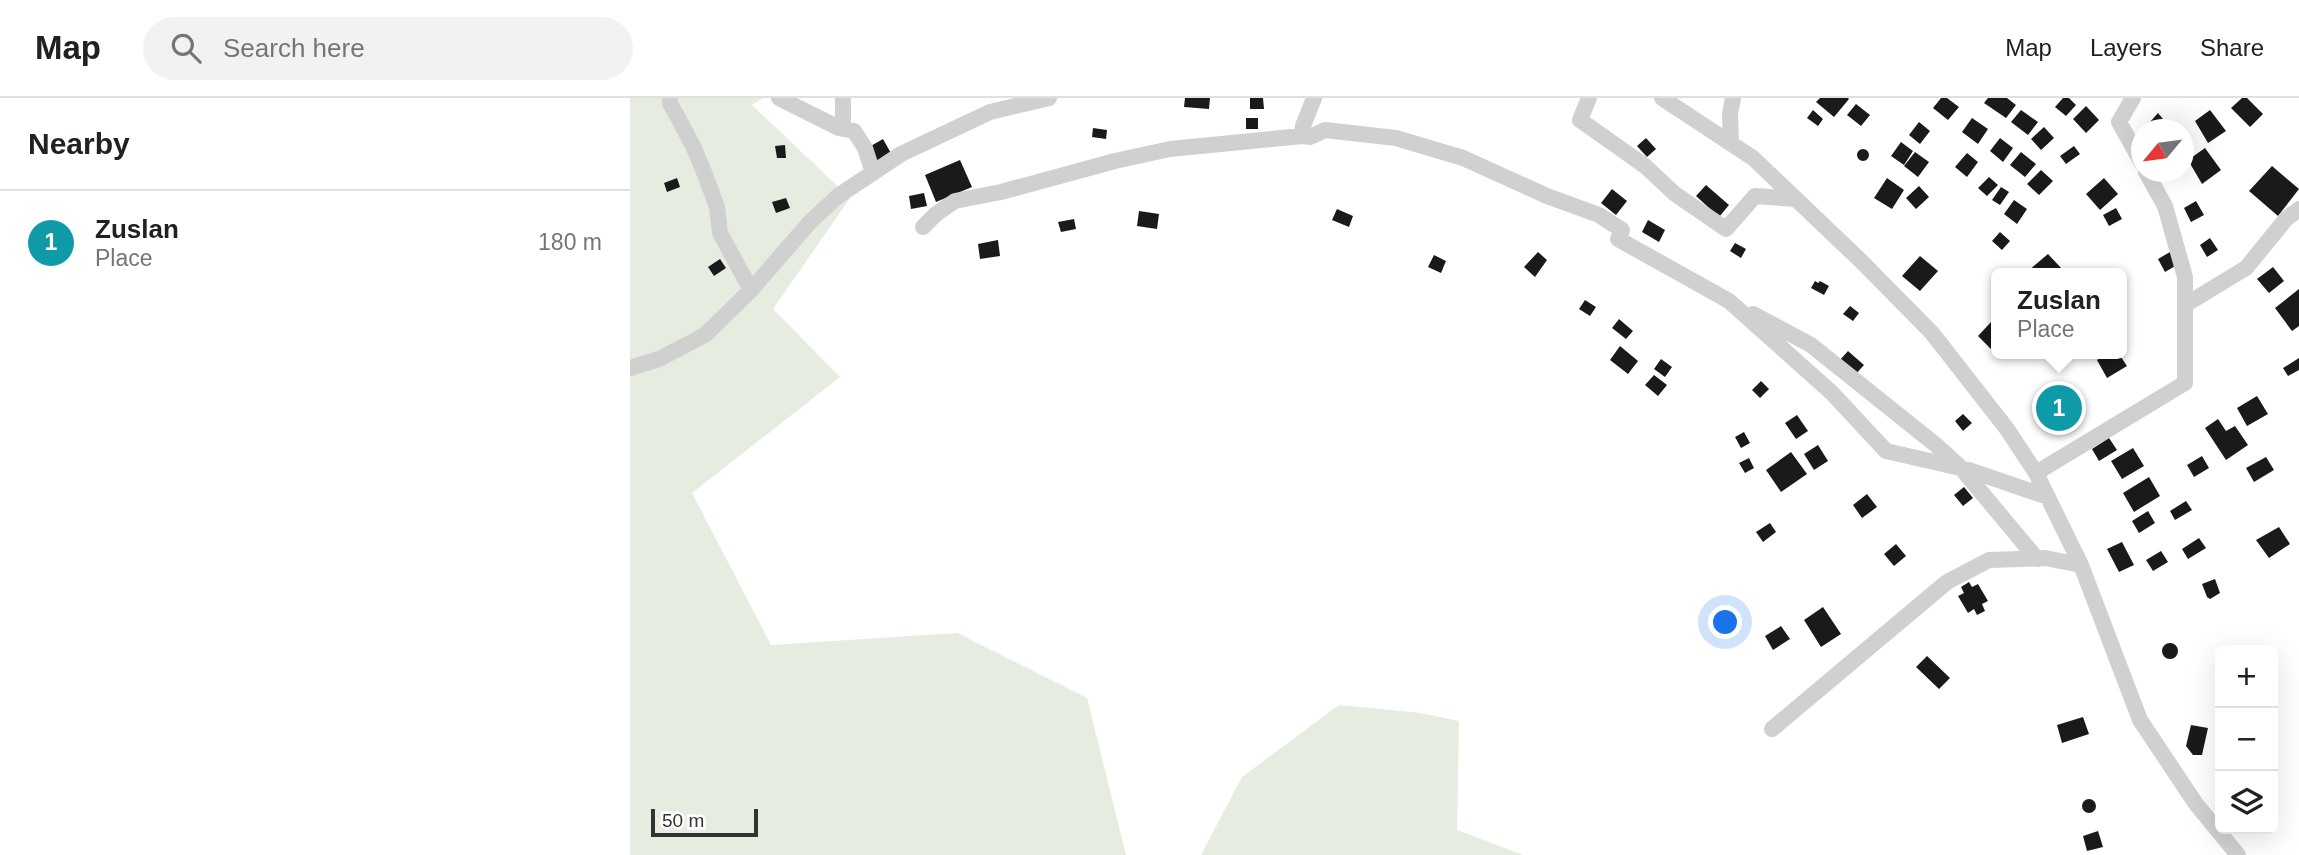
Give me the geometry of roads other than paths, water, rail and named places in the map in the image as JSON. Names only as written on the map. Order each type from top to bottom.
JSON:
[{"type":"street","points":[[779,98],[843,129],[855,131],[865,148],[873,173]]},
{"type":"street","points":[[843,98],[843,129]]},
{"type":"street","points":[[630,368],[659,359],[705,335],[751,290],[810,222],[838,196],[873,173],[959,125],[990,112],[1049,98]]},
{"type":"street","points":[[1302,136],[1314,98]]},
{"type":"street","points":[[1589,98],[1580,120],[1726,229],[1755,196],[1796,199]]},
{"type":"street","points":[[1662,98],[1753,158],[1796,199],[1932,333],[2007,429],[2036,473],[2081,565],[2140,720],[2196,804],[2238,855]]},
{"type":"street","points":[[1731,144],[1732,98]]},
{"type":"street","points":[[2131,144],[2119,122],[2133,98]]},
{"type":"street","points":[[669,100],[704,172],[717,207],[720,233],[751,290]]},
{"type":"street","points":[[923,227],[955,201],[1170,149],[1310,137],[1325,130],[1396,138],[1463,158],[1546,196],[1599,215],[1622,230],[1618,239],[1811,345],[1911,424],[1961,468],[2037,559]]},
{"type":"street","points":[[2036,473],[2186,383],[2185,277],[2165,206],[2152,182]]},
{"type":"street","points":[[2185,305],[2246,268],[2286,219],[2299,209]]},
{"type":"street","points":[[1729,301],[1832,393],[1886,451],[1961,468],[2048,497]]},
{"type":"street","points":[[1772,729],[1947,582],[1989,560],[2037,559],[2081,565]]},
{"type":"place","name":"Zuslan","points":[[2059,408]]}]
